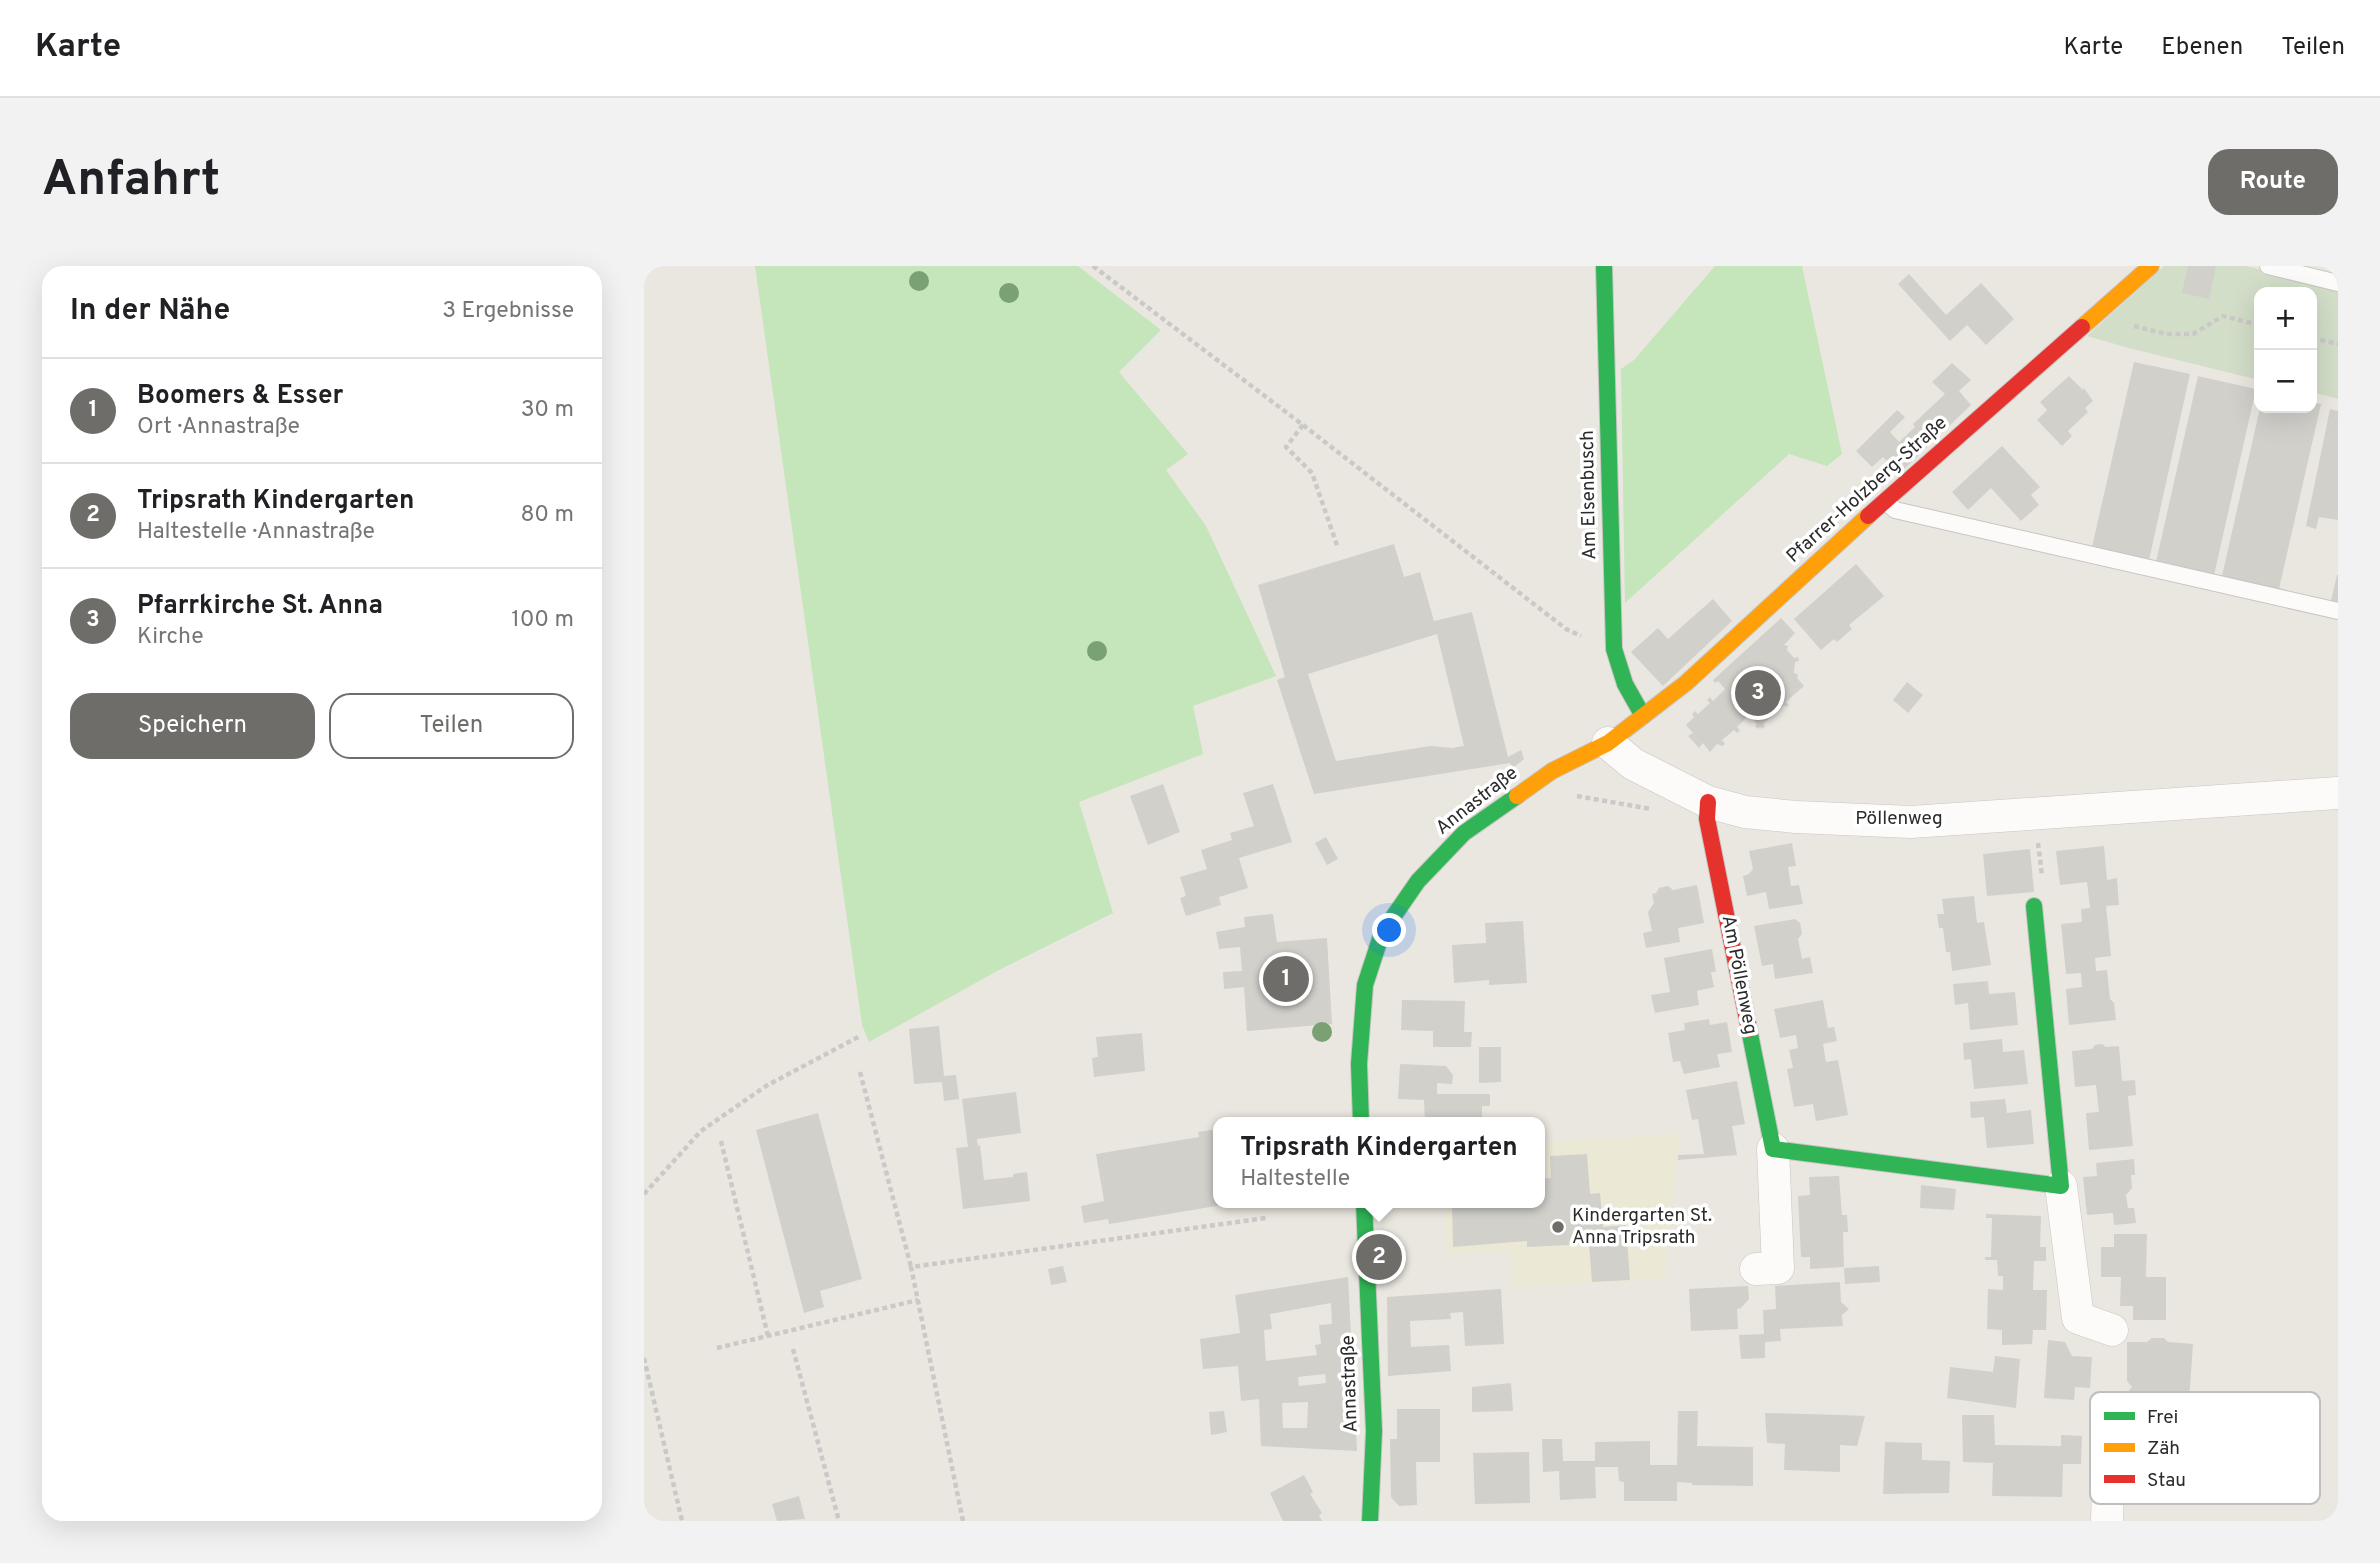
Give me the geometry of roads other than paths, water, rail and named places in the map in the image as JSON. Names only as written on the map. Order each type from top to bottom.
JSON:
[{"type":"street","name":"Am Elsenbusch","points":[[1604,266],[1614,649],[1617,669],[1625,689],[1643,716]]},
{"type":"street","name":"Pfarrer-Holzberg-Straße","points":[[1608,743],[1686,683],[1885,500],[2151,266]]},
{"type":"street","name":"Annastraße","points":[[1361,1117],[1359,1057],[1365,985],[1382,933],[1418,881],[1464,833],[1541,778],[1608,743]]},
{"type":"street","name":"Pöllenweg","points":[[1608,743],[1633,764],[1708,802],[1745,812],[1796,817],[1911,822],[2338,793]]},
{"type":"street","name":"Am Pöllenweg","points":[[1708,802],[1707,819],[1773,1149],[1778,1268],[1756,1269]]},
{"type":"street","points":[[2034,906],[2061,1186],[2078,1318],[2112,1330]]},
{"type":"street","points":[[1773,1149],[2061,1186]]},
{"type":"street","name":"Annastraße","points":[[1364,1208],[1374,1432],[1370,1521]]},
{"type":"lane","points":[[2268,266],[2338,283]]},
{"type":"lane","points":[[1885,500],[1895,510],[2338,611]]},
{"type":"place","name":"Pfarrkirche St. Anna","points":[[1758,693]]},
{"type":"place","name":"Boomers & Esser","points":[[1286,979]]},
{"type":"place","name":"Kindergarten St. Anna Tripsrath","points":[[1558,1227]]},
{"type":"place","name":"Tripsrath Kindergarten","points":[[1379,1257]]}]
